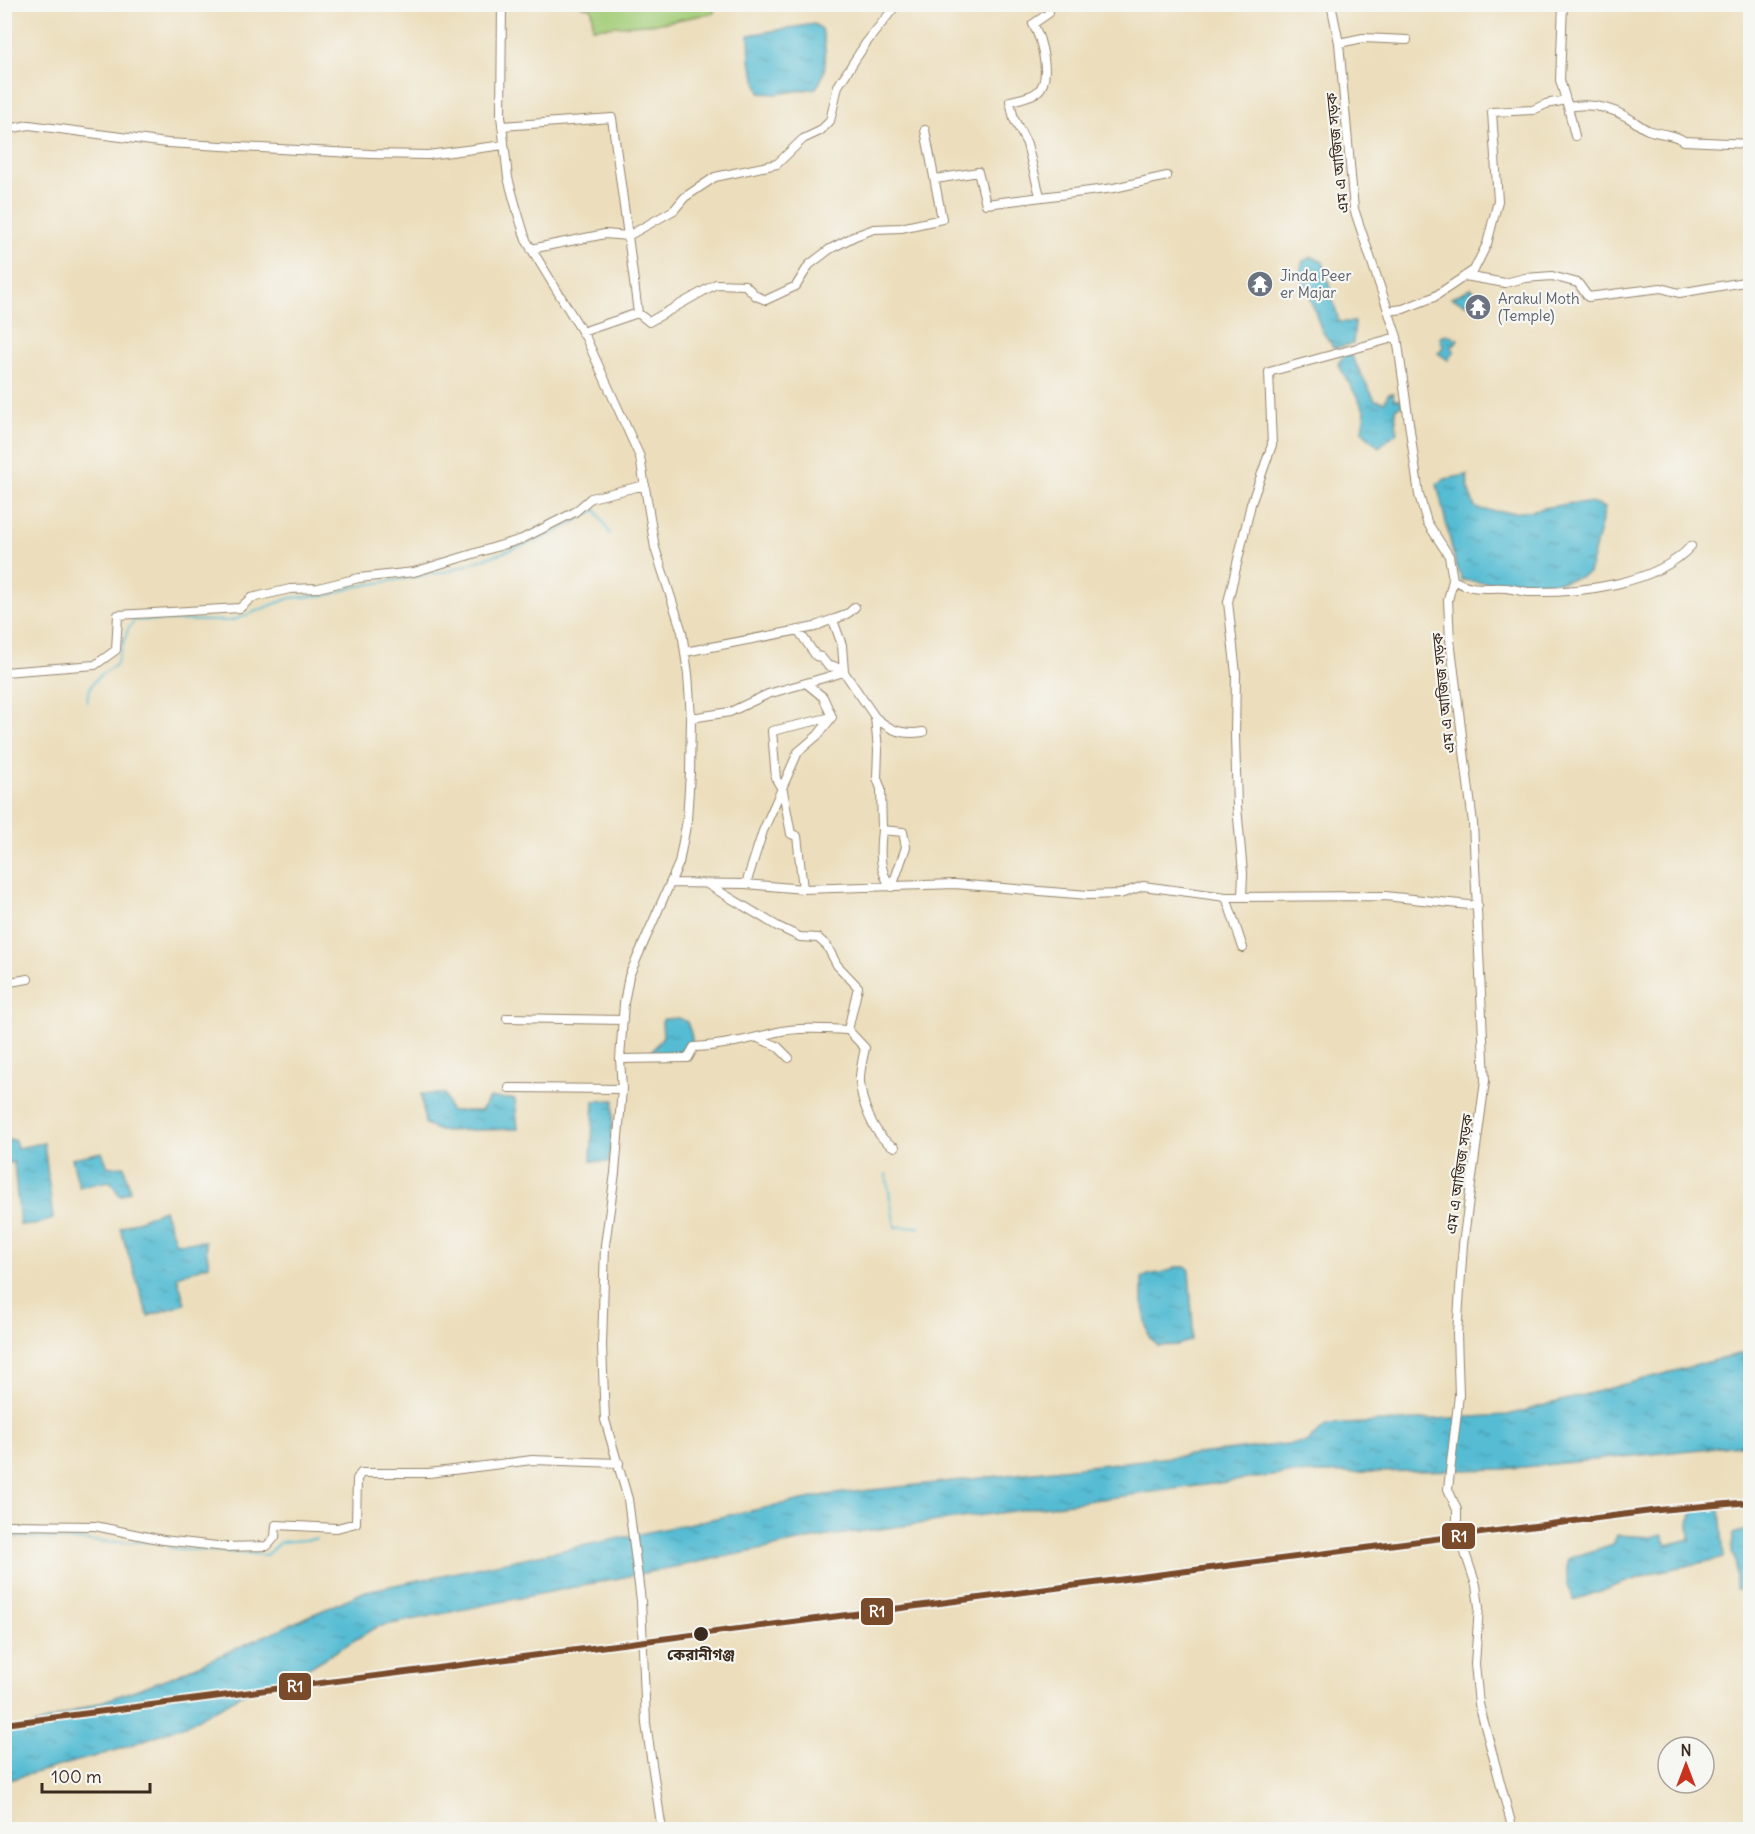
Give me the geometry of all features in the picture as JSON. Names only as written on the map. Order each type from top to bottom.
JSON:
[{"type":"street","points":[[502,4],[502,126],[508,178],[531,249],[582,332],[629,427],[640,457],[655,548],[682,632],[691,718],[687,820],[679,862],[629,976],[623,1020],[622,1089],[615,1173],[605,1245],[602,1346],[605,1420],[628,1499],[640,1601],[646,1724],[662,1830]]},
{"type":"street","points":[[531,249],[605,234],[628,236],[674,210],[685,197],[715,177],[777,164],[803,139],[830,121],[838,86],[866,43],[897,4]]},
{"type":"street","points":[[1040,196],[1027,144],[1014,119],[1010,101],[1037,92],[1042,85],[1043,45],[1033,24],[1049,13],[1048,4]]},
{"type":"street","name":"এম এ আজিজ সড়ক","points":[[1330,4],[1339,43],[1354,209],[1397,337],[1419,495],[1427,522],[1449,556],[1453,580],[1448,600],[1450,640],[1473,823],[1485,1081],[1463,1244],[1457,1334],[1459,1395],[1448,1489],[1457,1510],[1457,1529],[1476,1585],[1479,1607],[1475,1664],[1479,1704],[1512,1830]]},
{"type":"street","points":[[1563,4],[1560,80],[1575,136]]},
{"type":"street","points":[[1339,43],[1363,38],[1407,40]]},
{"type":"street","points":[[1388,311],[1403,309],[1434,297],[1474,270],[1487,244],[1498,201],[1492,112],[1533,110],[1546,104],[1583,104],[1626,116],[1644,129],[1676,135],[1684,141],[1750,144]]},
{"type":"street","points":[[502,126],[612,118],[638,313],[649,322],[716,284],[745,285],[756,296],[766,300],[796,286],[809,265],[830,249],[855,236],[874,229],[901,228],[942,219],[925,130]]},
{"type":"street","points":[[4,130],[29,125],[167,143],[370,154],[428,155],[504,145]]},
{"type":"street","points":[[936,179],[978,172],[986,204],[1114,188],[1167,176]]},
{"type":"street","points":[[1465,276],[1504,283],[1525,278],[1552,276],[1578,283],[1588,297],[1661,288],[1679,293],[1750,281]]},
{"type":"street","points":[[582,332],[638,313]]},
{"type":"street","points":[[1242,897],[1244,873],[1237,807],[1236,674],[1228,602],[1251,504],[1272,445],[1269,372],[1397,337]]},
{"type":"street","points":[[4,672],[95,665],[116,650],[118,615],[240,608],[251,598],[290,589],[318,588],[358,578],[414,572],[522,539],[575,512],[591,498],[645,485]]},
{"type":"street","points":[[1453,580],[1468,588],[1507,588],[1526,592],[1617,583],[1646,576],[1680,558],[1691,546]]},
{"type":"street","points":[[685,652],[798,630],[848,615],[855,607]]},
{"type":"street","points":[[833,620],[842,645],[844,672]]},
{"type":"street","points":[[798,630],[816,656],[821,657],[829,667],[834,666],[844,672],[875,717],[889,730],[908,734],[923,732]]},
{"type":"street","points":[[691,718],[730,712],[768,694],[844,672]]},
{"type":"street","points":[[807,684],[823,697],[832,717]]},
{"type":"street","points":[[746,884],[763,831],[783,791],[798,752],[818,735],[832,717]]},
{"type":"street","points":[[802,889],[797,836],[791,834],[783,791],[776,778],[772,731],[832,717]]},
{"type":"street","points":[[875,717],[882,830],[880,849],[885,880],[892,887]]},
{"type":"street","points":[[882,830],[903,832],[906,847],[892,887]]},
{"type":"street","points":[[671,883],[746,884],[802,889],[955,884],[1088,895],[1120,894],[1143,886],[1226,897],[1385,896],[1478,906]]},
{"type":"street","points":[[706,883],[777,926],[800,937],[818,939],[827,946],[837,965],[858,987],[848,1030]]},
{"type":"street","points":[[1226,897],[1243,948]]},
{"type":"street","points":[[4,983],[28,979]]},
{"type":"street","points":[[507,1018],[623,1020]]},
{"type":"street","points":[[621,1059],[688,1058],[694,1047],[715,1047],[739,1040],[760,1039],[779,1032],[848,1030],[865,1048],[860,1078],[864,1099],[877,1131],[888,1144],[895,1147]]},
{"type":"street","points":[[760,1039],[777,1046],[789,1058]]},
{"type":"street","points":[[509,1088],[622,1089]]},
{"type":"street","points":[[4,1525],[95,1526],[163,1540],[226,1547],[267,1546],[275,1537],[276,1525],[337,1528],[356,1523],[357,1479],[361,1473],[429,1473],[532,1460],[619,1463]]},
{"type":"green space","points":[[579,5],[713,5],[714,13],[661,23],[593,28],[592,9]]},
{"type":"water","points":[[814,24],[822,29],[825,51],[825,67],[816,88],[776,94],[760,93],[750,61],[749,35]]},
{"type":"water","points":[[1312,257],[1323,262],[1339,322],[1355,322],[1353,344],[1334,348],[1322,331],[1300,271],[1303,261]]},
{"type":"water","points":[[1471,288],[1482,299],[1479,303],[1469,305],[1451,298]]},
{"type":"water","points":[[1446,334],[1458,339],[1455,345],[1451,345],[1454,351],[1448,360],[1438,353],[1443,347],[1440,337]]},
{"type":"water","points":[[1344,355],[1351,355],[1375,400],[1385,402],[1388,394],[1393,393],[1394,400],[1401,400],[1402,405],[1395,409],[1397,432],[1379,447],[1362,431],[1365,411],[1338,364]]},
{"type":"water","points":[[1467,475],[1469,492],[1475,507],[1479,509],[1521,512],[1575,503],[1596,504],[1605,508],[1589,573],[1577,578],[1545,583],[1491,583],[1462,580],[1455,562],[1437,484],[1445,479]]},
{"type":"water","points":[[679,1018],[687,1022],[690,1031],[692,1043],[689,1051],[686,1055],[656,1056],[652,1051],[663,1036],[662,1022],[664,1019]]},
{"type":"water","points":[[421,1094],[445,1094],[450,1111],[481,1111],[489,1098],[515,1099],[518,1129],[439,1131],[425,1124]]},
{"type":"water","points":[[614,1100],[610,1162],[591,1161],[594,1101]]},
{"type":"water","points":[[4,1140],[15,1140],[17,1148],[44,1143],[53,1219],[34,1225],[20,1225],[14,1163],[5,1162]]},
{"type":"water","points":[[102,1152],[108,1167],[124,1166],[130,1191],[120,1196],[110,1181],[79,1187],[72,1158]]},
{"type":"water","points":[[164,1210],[176,1243],[205,1241],[209,1265],[177,1276],[185,1304],[148,1316],[120,1228]]},
{"type":"water","points":[[1176,1267],[1187,1267],[1189,1271],[1193,1328],[1191,1340],[1178,1345],[1158,1346],[1149,1337],[1142,1301],[1142,1278]]},
{"type":"water","points":[[1750,1351],[1750,1444],[1504,1469],[1286,1474],[828,1536],[376,1627],[312,1666],[245,1693],[188,1724],[114,1751],[5,1781],[5,1732],[33,1726],[169,1678],[366,1591],[826,1495],[1306,1442],[1327,1425],[1508,1415]]},
{"type":"water","points":[[1720,1509],[1724,1558],[1656,1572],[1574,1600],[1567,1585],[1567,1559],[1613,1544],[1617,1535],[1651,1537],[1662,1534],[1667,1545],[1690,1539],[1689,1522],[1694,1510]]},
{"type":"water","points":[[1750,1529],[1750,1589],[1736,1590],[1736,1562],[1732,1553],[1733,1534]]},
{"type":"waterway","points":[[87,703],[92,684],[104,672],[116,665],[128,629],[135,620],[231,621],[290,598],[329,595],[354,587],[449,571],[544,538],[596,510],[610,534]]},
{"type":"waterway","points":[[886,1174],[895,1227],[920,1227]]},
{"type":"waterway","points":[[4,1536],[155,1542]]},
{"type":"waterway","points":[[163,1543],[171,1548],[266,1555],[281,1542],[316,1539]]},
{"type":"transit line","name":"R1","points":[[4,1724],[1659,1510],[1750,1502]]},
{"type":"place","name":"Jinda Peer er Majar","points":[[1260,284]]},
{"type":"place","name":"Arakul Moth (Temple)","points":[[1478,307]]},
{"type":"place","name":"কেরানীগঞ্জ","points":[[701,1634]]}]
